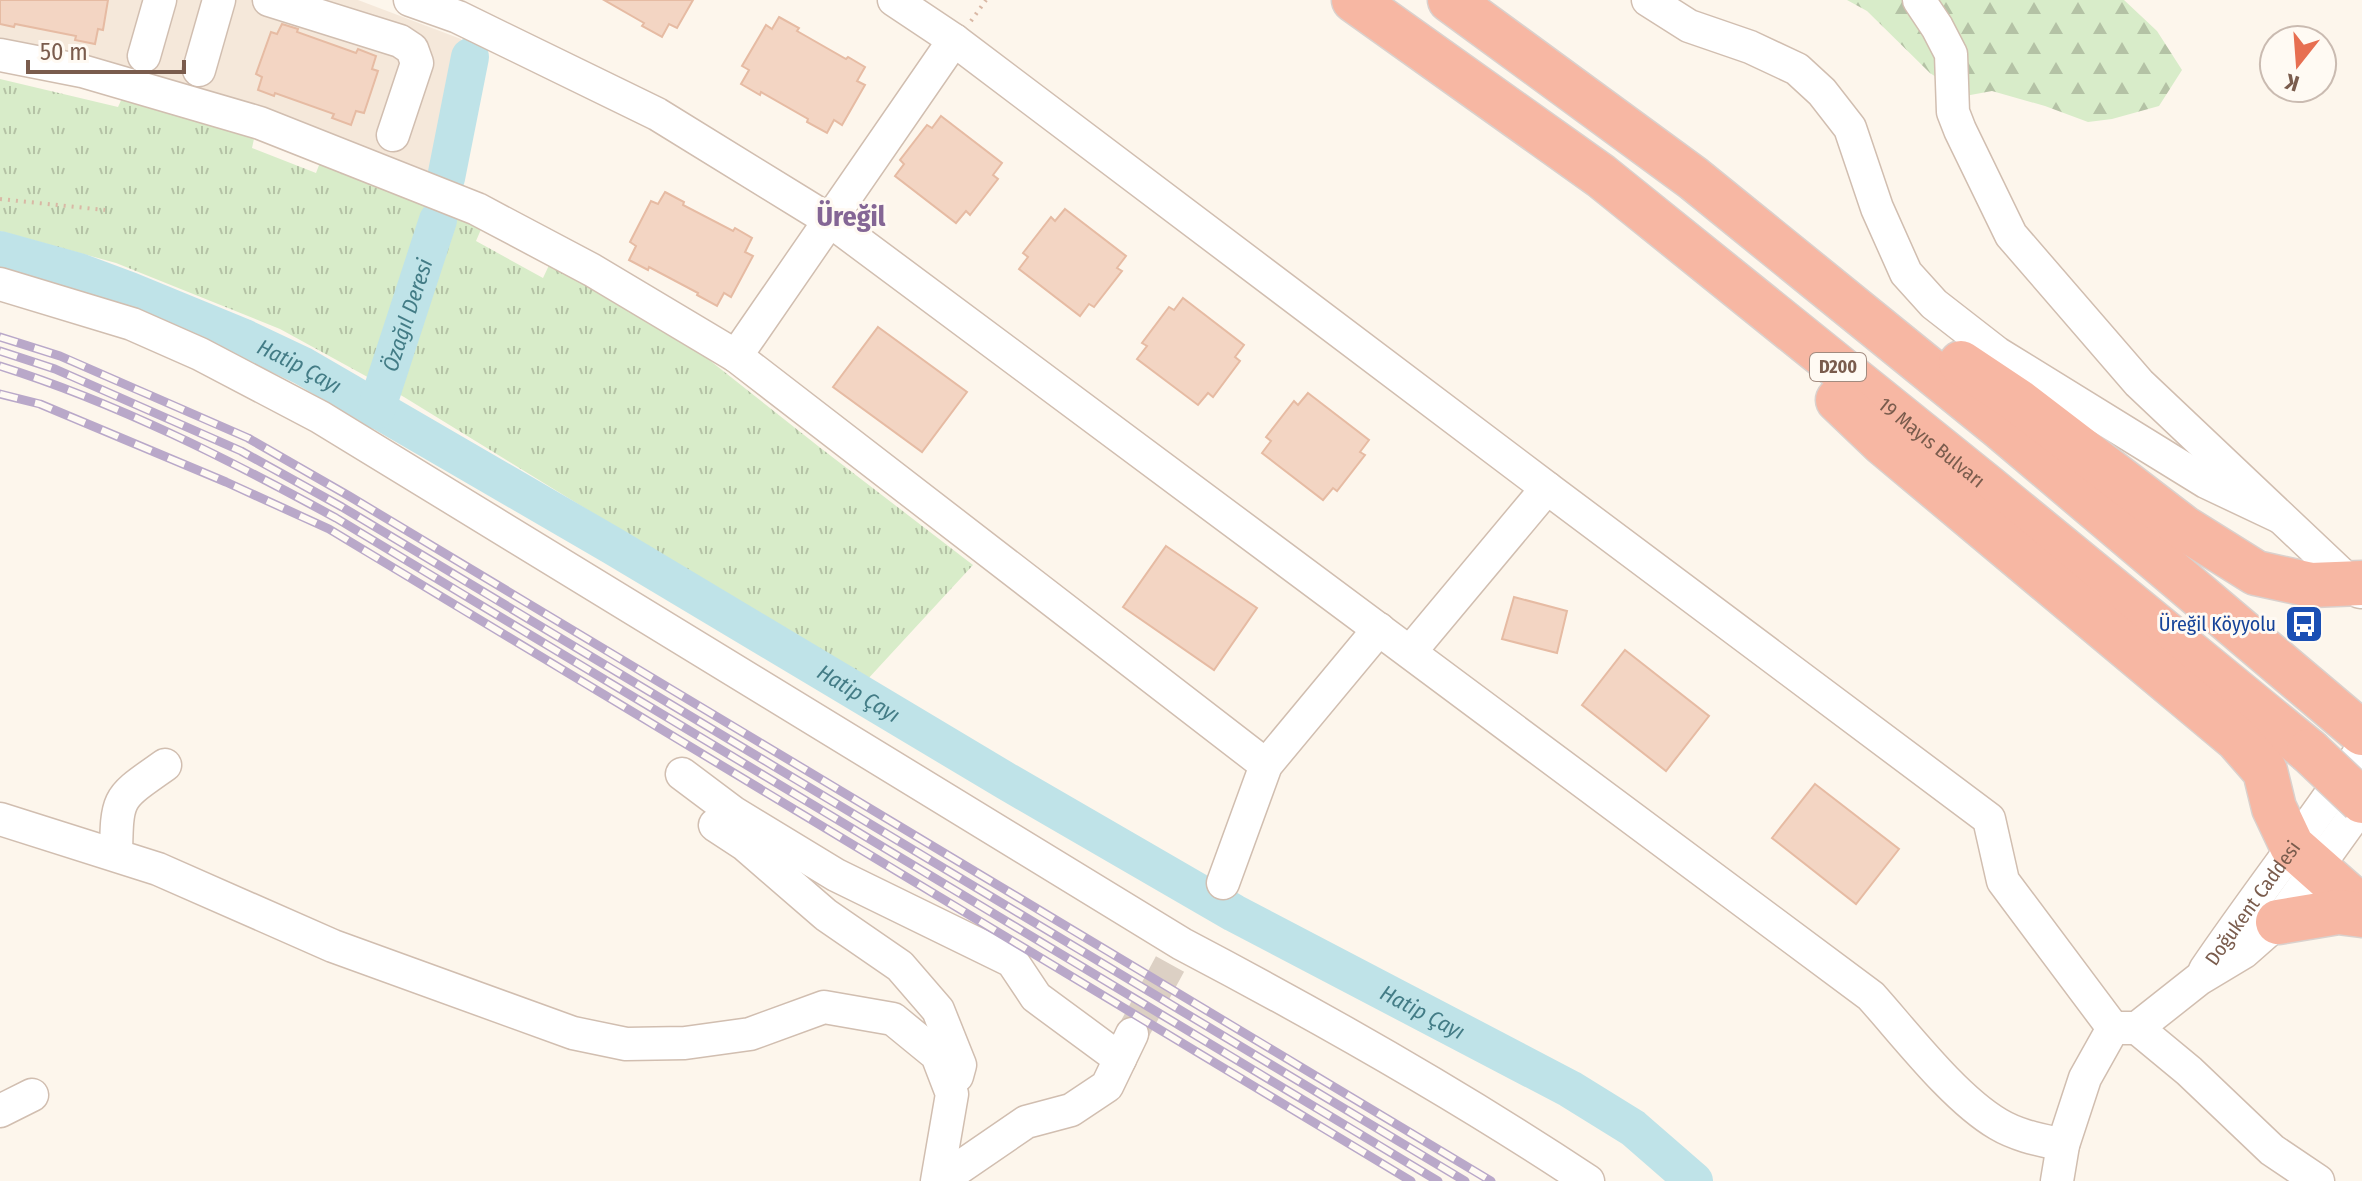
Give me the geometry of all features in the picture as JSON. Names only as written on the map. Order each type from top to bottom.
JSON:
[{"type":"highway","name":"19 Mayıs Bulvarı","points":[[1354,0],[1601,176],[2309,751],[2362,803]]},
{"type":"highway","name":"D200","points":[[1450,0],[1693,178],[2000,427],[2355,732]]},
{"type":"highway","points":[[1601,176],[1883,443],[2237,739],[2265,771],[2274,808],[2304,858],[2362,908]]},
{"type":"highway","points":[[1693,178],[1886,315],[2018,401],[2184,528],[2256,573],[2311,585],[2358,587]]},
{"type":"highway","points":[[2278,922],[2338,912],[2362,915]]},
{"type":"street","points":[[144,56],[160,0]]},
{"type":"street","points":[[199,70],[219,0]]},
{"type":"street","points":[[269,0],[400,41],[412,49],[417,63],[393,135]]},
{"type":"street","points":[[410,0],[458,17],[657,114],[829,220],[1871,996],[1973,1107],[2026,1137],[2063,1145]]},
{"type":"street","points":[[894,0],[954,40],[1989,819],[2003,881],[2125,1028],[2189,1071],[2272,1150],[2318,1181]]},
{"type":"street","points":[[1648,0],[1689,26],[1750,47],[1797,69],[1822,92],[1850,128],[1877,208],[1906,273],[1934,304],[1997,353],[2206,482],[2280,517]]},
{"type":"street","points":[[1919,0],[1951,54],[1953,112],[1987,190],[2011,235],[2139,383],[2358,587]]},
{"type":"street","points":[[736,356],[954,40]]},
{"type":"street","points":[[0,55],[82,71],[260,123],[477,209],[592,270],[736,356],[1266,765]]},
{"type":"street","points":[[0,284],[132,324],[200,354],[320,417],[1176,954],[1304,1008],[1508,1128],[1588,1181]]},
{"type":"street","points":[[1410,652],[1547,488]]},
{"type":"street","points":[[1223,883],[1266,765],[1379,629]]},
{"type":"street","name":"Doğukent Caddesi","points":[[2199,979],[2244,952],[2278,922],[2355,732]]},
{"type":"street","points":[[116,855],[117,815],[124,794],[165,765]]},
{"type":"street","points":[[682,774],[734,813],[836,875],[1012,961],[1036,997],[1126,1046],[1107,1086],[1071,1110],[1026,1122],[938,1181],[952,1094],[960,1065],[938,1010],[900,966],[826,915],[744,844],[706,818],[682,774]]},
{"type":"street","name":"Doğukent Caddesi","points":[[2199,979],[2304,858],[2362,803]]},
{"type":"street","points":[[0,819],[158,869],[333,946],[573,1033],[626,1044],[685,1043],[750,1034],[824,1007],[893,1019],[937,1055],[952,1094]]},
{"type":"street","points":[[2057,1181],[2063,1145],[2085,1078],[2125,1028],[2199,979]]},
{"type":"street","points":[[0,1082],[32,1095],[0,1111]]},
{"type":"path","points":[[0,199],[105,210]]},
{"type":"shaded area","points":[[0,0],[358,0],[461,39],[460,69],[438,178],[0,43]]},
{"type":"green space","points":[[1847,0],[2124,0],[2157,31],[2182,70],[2159,106],[2088,122],[1992,91],[1965,96],[1930,73],[1867,11]]},
{"type":"green space","points":[[0,79],[118,107],[124,94],[255,134],[252,148],[316,173],[321,160],[482,227],[476,241],[543,278],[551,261],[679,336],[973,565],[866,681],[404,397],[280,329],[116,263],[0,231]]},
{"type":"building","points":[[0,0],[108,0],[103,30],[98,29],[95,44],[75,40],[76,36],[0,24]]},
{"type":"building","points":[[604,0],[693,0],[677,28],[669,24],[662,37]]},
{"type":"building","points":[[779,17],[799,28],[797,31],[865,67],[857,81],[865,85],[842,125],[834,120],[827,133],[761,92],[760,95],[741,84],[749,70],[742,66],[766,25],[772,29]]},
{"type":"building","points":[[282,24],[356,53],[358,49],[376,56],[372,69],[378,71],[364,113],[356,111],[351,125],[332,118],[334,114],[258,90],[262,77],[256,74],[271,32],[277,34]]},
{"type":"building","points":[[941,116],[1002,163],[993,175],[998,179],[970,215],[966,211],[956,223],[895,176],[904,164],[900,160],[927,125],[932,128]]},
{"type":"building","points":[[665,192],[684,202],[683,205],[752,238],[745,252],[753,256],[731,297],[724,293],[717,306],[649,267],[648,270],[629,260],[636,246],[630,242],[651,201],[658,204]]},
{"type":"building","points":[[1065,209],[1126,256],[1117,268],[1122,271],[1094,307],[1089,304],[1080,316],[1019,269],[1028,257],[1023,253],[1051,217],[1055,221]]},
{"type":"building","points":[[1183,298],[1244,345],[1235,357],[1240,361],[1213,397],[1208,393],[1198,405],[1137,359],[1147,346],[1142,343],[1169,307],[1174,310]]},
{"type":"building","points":[[878,327],[967,392],[922,452],[833,387]]},
{"type":"building","points":[[1308,393],[1369,440],[1360,452],[1365,455],[1337,491],[1333,488],[1323,500],[1262,453],[1271,441],[1266,437],[1294,401],[1298,405]]},
{"type":"building","points":[[1166,546],[1257,608],[1214,670],[1123,607]]},
{"type":"building","points":[[1514,597],[1567,611],[1557,653],[1502,639]]},
{"type":"building","points":[[1625,650],[1709,716],[1666,771],[1582,705]]},
{"type":"building","points":[[1815,784],[1899,849],[1856,904],[1772,838]]},
{"type":"waterway","name":"Özağıl Deresi","points":[[446,178],[470,57]]},
{"type":"waterway","name":"Özağıl Deresi","points":[[376,410],[438,220]]},
{"type":"waterway","name":"Hatip Çayı","points":[[0,250],[79,272],[130,291],[303,366],[1234,913],[1570,1089],[1633,1128],[1694,1181]]},
{"type":"tunnel","points":[[1132,1034],[1170,964]]},
{"type":"railway","points":[[0,337],[60,356],[248,438],[1491,1181]]},
{"type":"railway","points":[[0,351],[55,369],[241,451],[342,507],[1465,1181]]},
{"type":"railway","points":[[0,366],[129,415],[336,518],[1438,1181]]},
{"type":"railway","points":[[0,394],[40,404],[329,529],[1411,1181]]},
{"type":"place","name":"Üreğil Köyyolu","points":[[2304,624]]},
{"type":"district","name":"Üreğil","points":[[851,216]]}]
